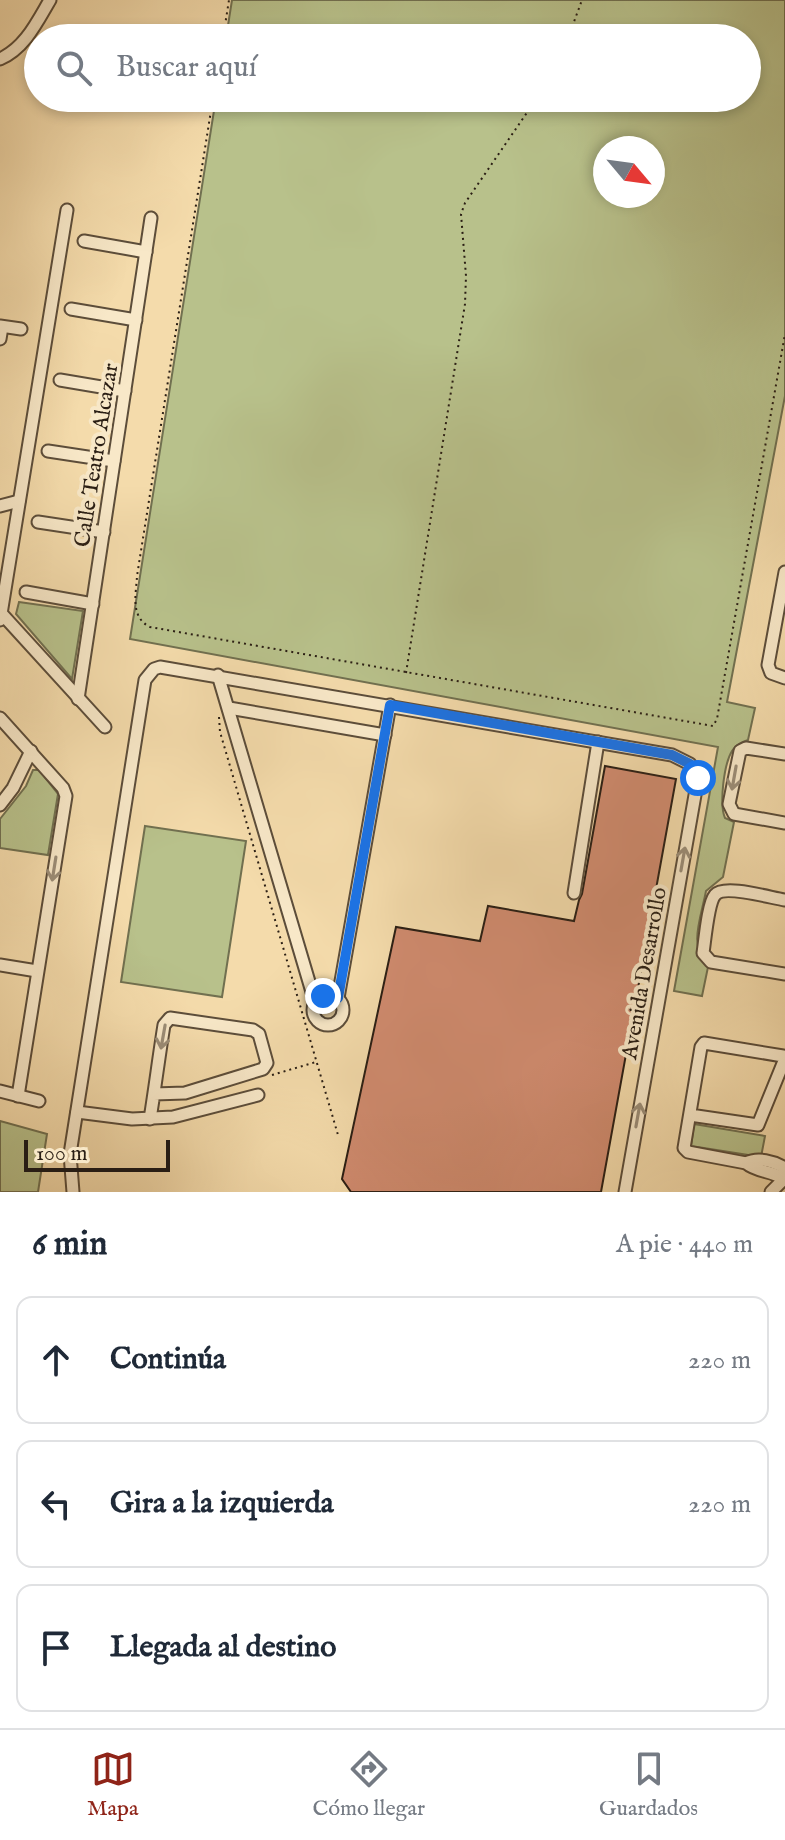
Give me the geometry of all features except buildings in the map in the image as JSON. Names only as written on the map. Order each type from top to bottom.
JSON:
[{"type":"street","points":[[36,24],[50,0]]},
{"type":"street","points":[[0,59],[24,41]]},
{"type":"street","points":[[67,210],[1,617],[105,727]]},
{"type":"street","name":"Calle Teatro Alcazar","points":[[78,699],[151,218]]},
{"type":"street","points":[[84,241],[146,252]]},
{"type":"street","points":[[71,309],[136,320]]},
{"type":"street","points":[[0,339],[1,326],[21,329]]},
{"type":"street","points":[[60,380],[125,391]]},
{"type":"street","points":[[48,451],[114,461]]},
{"type":"street","points":[[0,506],[19,501]]},
{"type":"street","points":[[38,522],[104,532]]},
{"type":"street","points":[[785,572],[768,665],[774,675],[785,678]]},
{"type":"street","points":[[26,592],[93,604]]},
{"type":"street","points":[[73,1192],[70,1154],[145,680],[154,669],[160,667],[218,675],[598,742],[574,893]]},
{"type":"street","points":[[218,675],[315,1002],[315,1018],[323,1024],[332,1025],[343,1015],[343,1005],[338,998],[328,995],[315,1002]]},
{"type":"street","points":[[338,998],[390,705]]},
{"type":"street","points":[[229,708],[385,735]]},
{"type":"street","points":[[0,718],[63,788],[66,796],[18,1096]]},
{"type":"street","name":"Avenida Desarrollo","points":[[598,742],[672,755],[690,764],[698,778],[625,1192]]},
{"type":"street","points":[[785,754],[746,748],[740,751],[729,804],[734,814],[785,823]]},
{"type":"street","points":[[0,805],[13,788],[31,751]]},
{"type":"street","points":[[785,900],[719,891],[713,898],[703,953],[711,962],[785,974]]},
{"type":"street","points":[[0,965],[37,971]]},
{"type":"street","points":[[150,1119],[154,1094],[167,1019],[253,1030],[259,1034],[267,1063],[263,1069],[185,1093],[154,1094]]},
{"type":"street","points":[[690,1115],[758,1125],[784,1061],[783,1056],[704,1043],[701,1047],[690,1115],[685,1150],[746,1163],[752,1168],[785,1176],[771,1192]]},
{"type":"street","points":[[0,1091],[39,1101]]},
{"type":"street","points":[[77,1112],[150,1119],[198,1112],[258,1095]]},
{"type":"path","points":[[225,24],[229,0]]},
{"type":"path","points":[[573,24],[582,0]]},
{"type":"path","points":[[211,112],[137,576],[135,598],[138,618],[150,627],[709,726],[716,724],[785,334]]},
{"type":"path","points":[[406,673],[465,304],[461,214],[465,203],[527,112]]},
{"type":"path","points":[[229,708],[219,717],[220,732],[338,1135]]},
{"type":"green space","points":[[232,0],[785,0],[785,396],[727,702],[755,708],[748,740],[732,751],[725,774],[723,812],[725,818],[734,822],[723,877],[706,891],[699,921],[697,941],[702,959],[708,967],[702,996],[674,991],[718,747],[130,639],[214,112],[761,112],[761,24],[228,24]]},
{"type":"green space","points":[[19,602],[83,611],[72,679],[16,614]]},
{"type":"green space","points":[[33,770],[39,770],[58,794],[48,855],[0,848],[0,819],[26,786]]},
{"type":"green space","points":[[145,826],[246,841],[222,997],[121,982]]},
{"type":"green space","points":[[0,1121],[47,1134],[38,1192],[0,1192]]},
{"type":"green space","points":[[694,1124],[765,1136],[761,1157],[691,1146]]},
{"type":"route","points":[[323,996],[338,998],[390,705],[672,755],[690,764],[698,778]]}]
